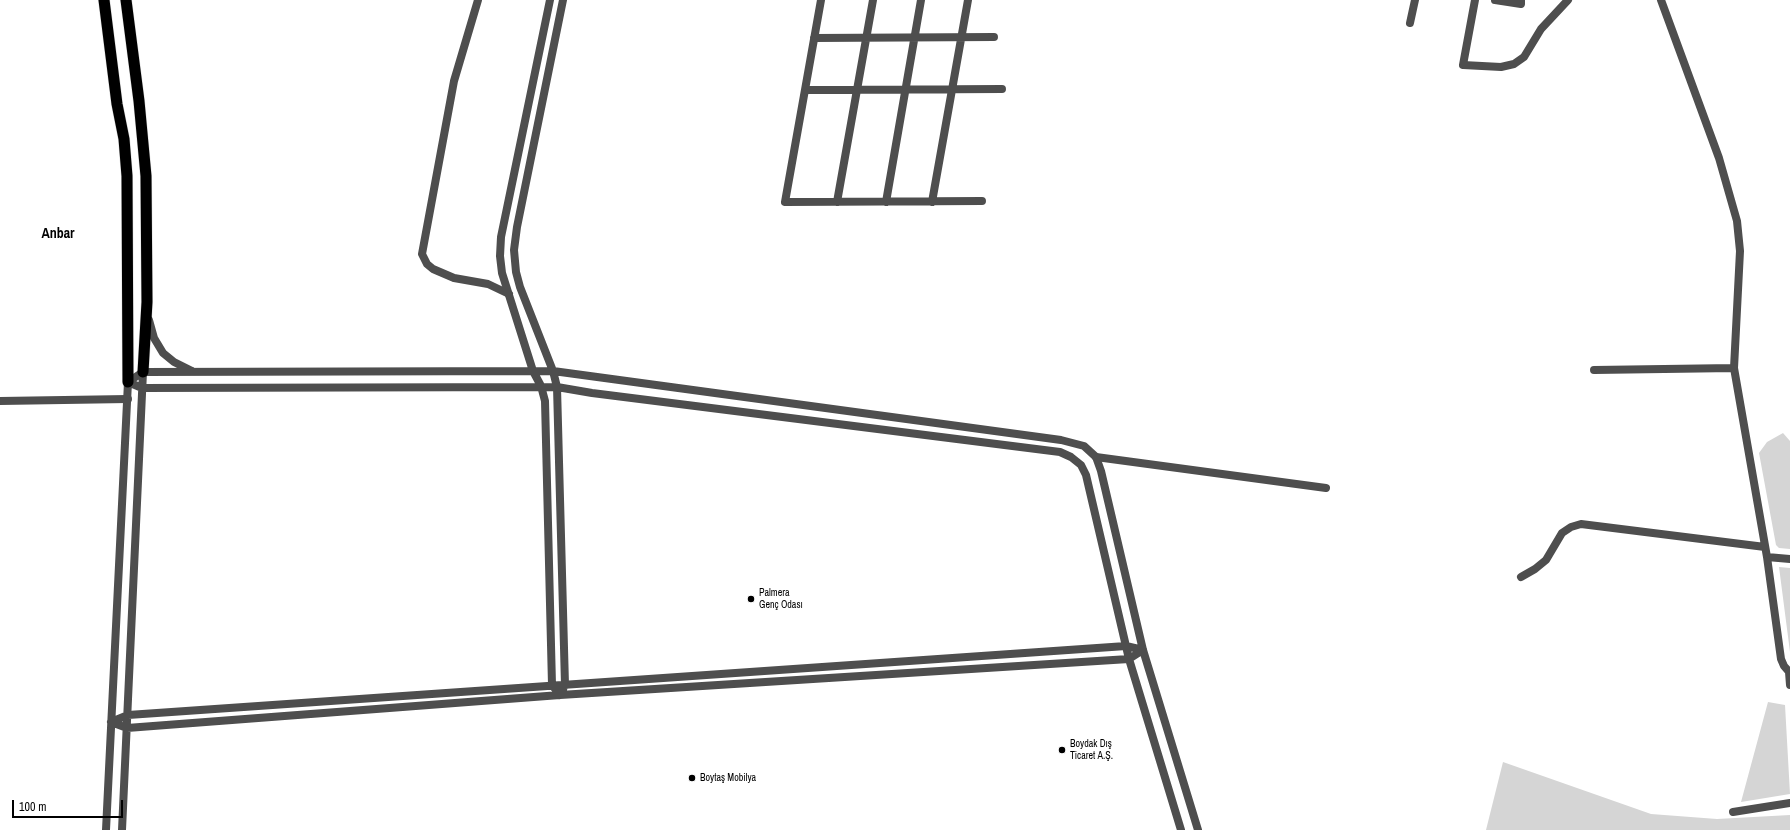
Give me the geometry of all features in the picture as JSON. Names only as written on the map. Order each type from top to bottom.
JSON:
[{"type":"highway","points":[[104,0],[117,104],[124,139],[127,176],[128,382]]},
{"type":"highway","points":[[126,0],[139,101],[146,176],[147,302],[143,372]]},
{"type":"street","points":[[478,0],[454,82],[422,254],[427,264],[434,269],[454,278],[488,284],[509,294]]},
{"type":"street","points":[[550,0],[501,237],[501,265],[533,371],[542,386],[544,401],[552,685],[560,695]]},
{"type":"street","points":[[560,695],[565,685],[557,387],[553,371],[520,287],[516,272],[514,250],[517,227],[563,0]]},
{"type":"street","points":[[821,0],[786,202],[982,201]]},
{"type":"street","points":[[837,202],[873,0]]},
{"type":"street","points":[[886,202],[921,0]]},
{"type":"street","points":[[932,202],[968,0]]},
{"type":"street","points":[[1410,23],[1415,0]]},
{"type":"street","points":[[1475,0],[1463,65],[1501,67],[1514,64],[1524,57],[1541,29],[1568,0]]},
{"type":"street","points":[[1495,0],[1521,4],[1521,0]]},
{"type":"street","points":[[1661,0],[1719,158],[1737,221],[1740,251],[1734,368],[1766,547],[1781,659],[1789,673],[1790,685]]},
{"type":"street","points":[[814,38],[994,37]]},
{"type":"street","points":[[805,90],[1002,89]]},
{"type":"street","points":[[147,302],[150,327],[160,348],[174,362],[194,372]]},
{"type":"street","points":[[1594,370],[1734,368]]},
{"type":"street","points":[[128,382],[143,372],[553,371],[1073,442],[1084,446],[1096,457],[1101,471],[1143,650],[1198,830]]},
{"type":"street","points":[[122,830],[143,372]]},
{"type":"street","points":[[128,382],[142,388],[557,387],[592,393],[1060,452],[1071,456],[1081,465],[1086,475],[1129,659],[1180,830]]},
{"type":"street","points":[[106,830],[128,382]]},
{"type":"street","points":[[0,401],[128,399]]},
{"type":"street","points":[[1096,457],[1326,488]]},
{"type":"street","points":[[1521,577],[1535,569],[1546,560],[1562,533],[1571,527],[1581,524],[1766,547]]},
{"type":"street","points":[[1767,557],[1790,559]]},
{"type":"street","points":[[111,722],[128,715],[552,685],[1126,646],[1143,650]]},
{"type":"street","points":[[111,722],[127,728],[560,695],[1129,659],[1143,650]]},
{"type":"street","points":[[1733,812],[1790,804]]},
{"type":"shaded area","points":[[1783,433],[1790,441],[1790,549],[1779,548],[1776,545],[1759,453],[1767,442]]},
{"type":"shaded area","points":[[1779,567],[1790,568],[1790,652]]},
{"type":"shaded area","points":[[1768,702],[1785,705],[1790,794],[1741,802]]},
{"type":"shaded area","points":[[1503,762],[1651,814],[1717,819],[1790,815],[1790,830],[1486,830]]},
{"type":"place","name":"Palmera Genç Odası","points":[[751,599]]},
{"type":"place","name":"Boydak Dış Ticaret A.Ş.","points":[[1062,750]]},
{"type":"place","name":"Boytaş Mobilya","points":[[692,778]]},
{"type":"district","name":"Anbar","points":[[58,234]]}]
